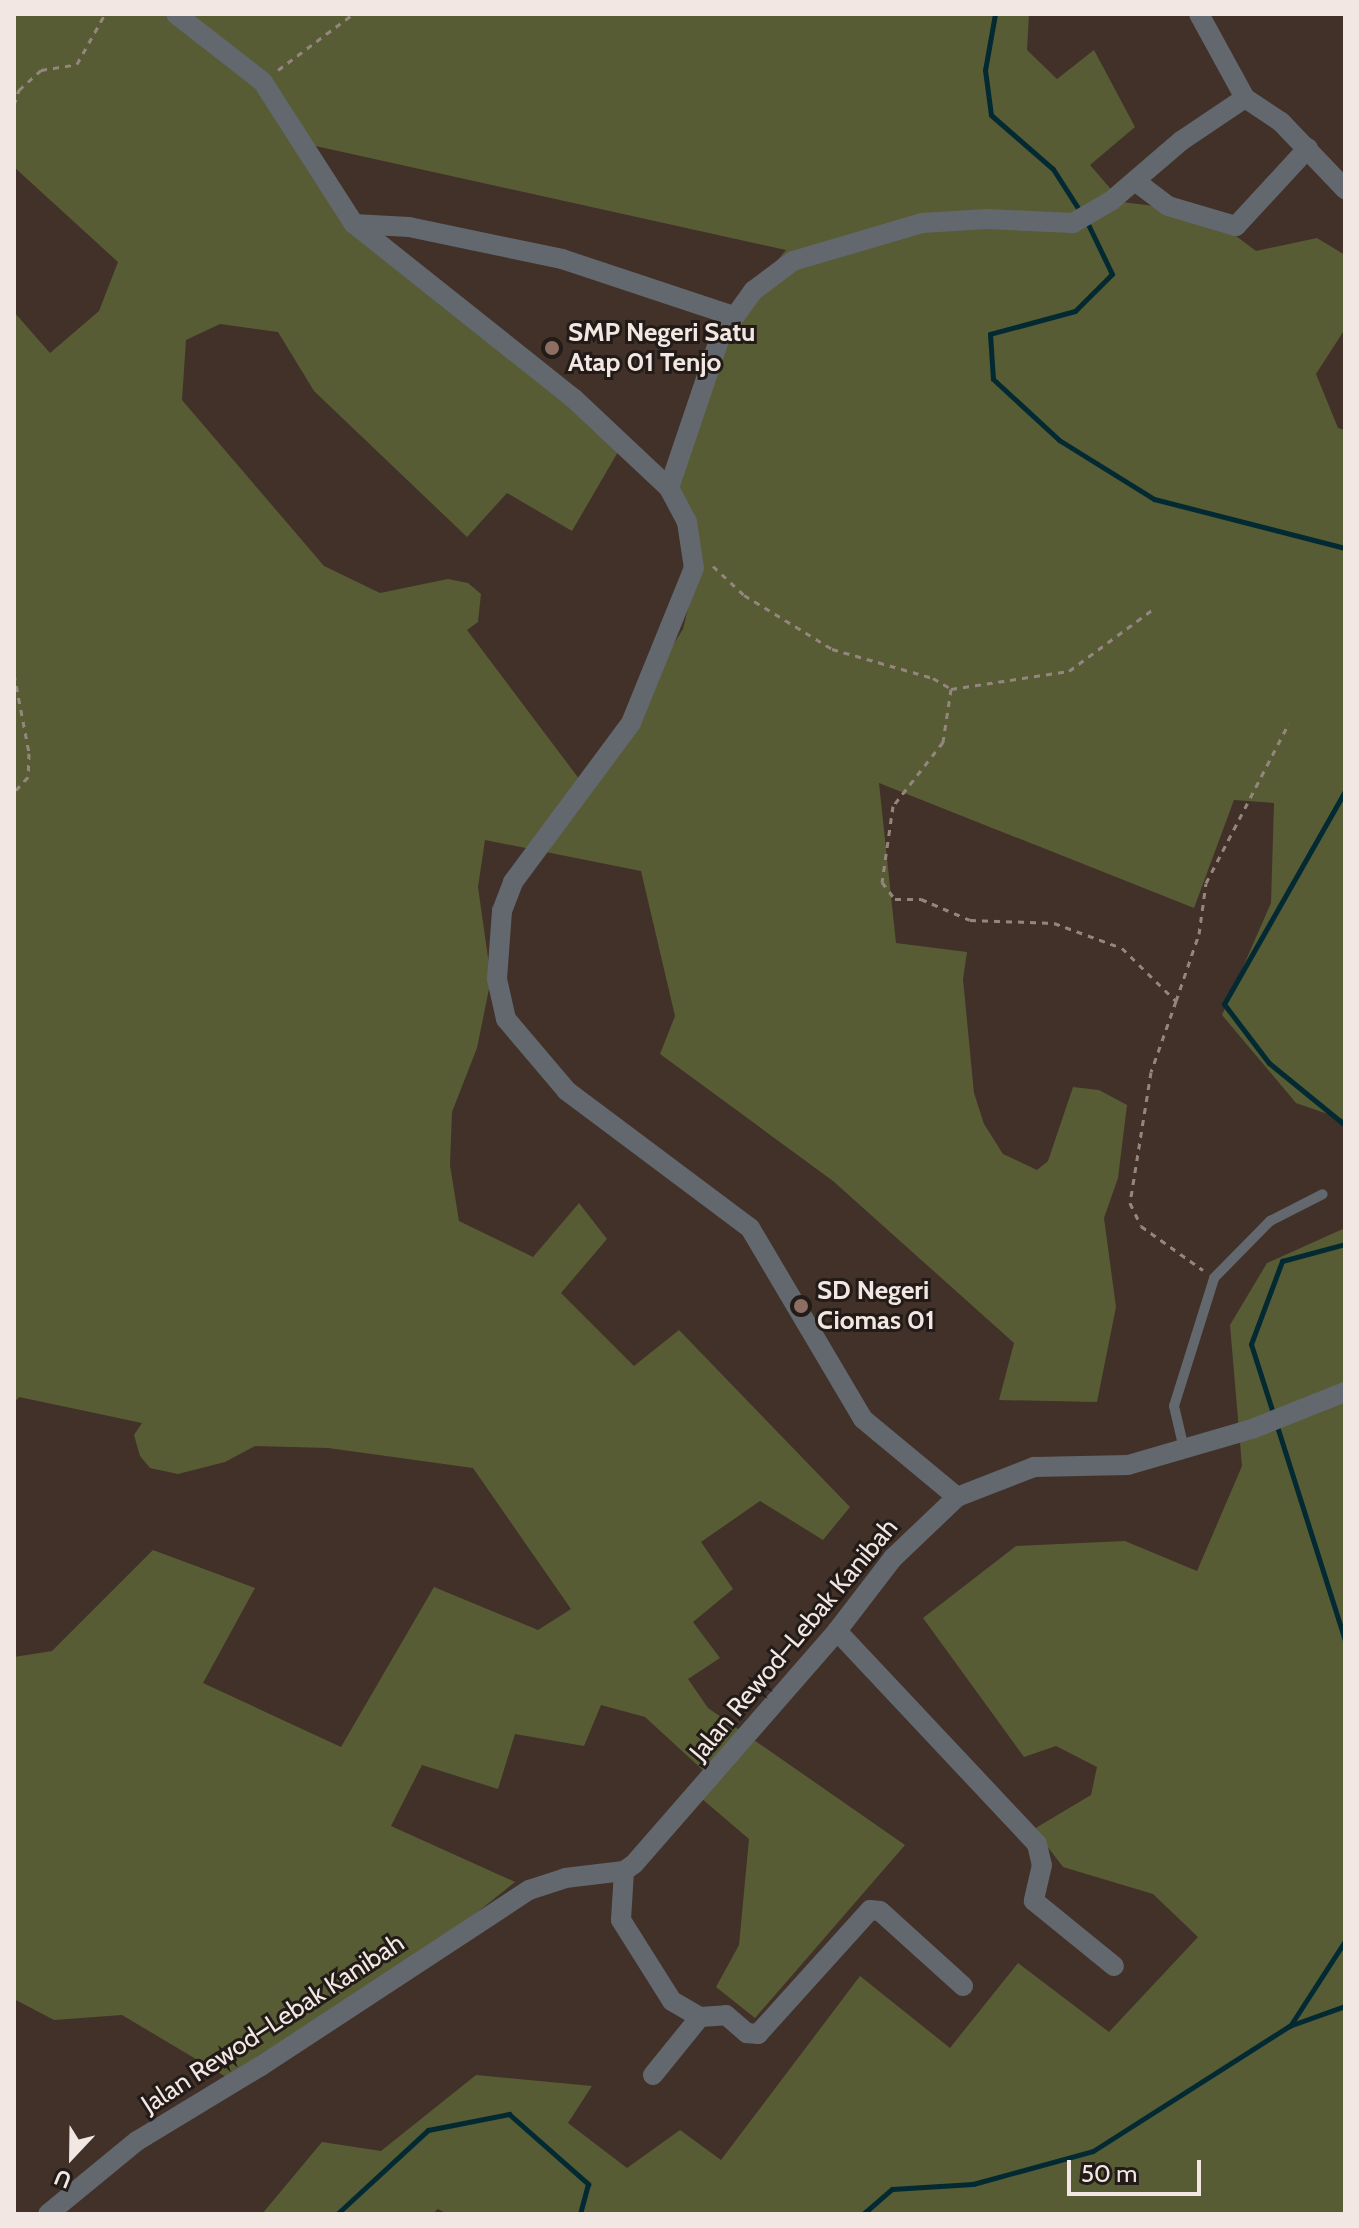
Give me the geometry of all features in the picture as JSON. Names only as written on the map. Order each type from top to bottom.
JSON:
[{"type":"street","points":[[176,14],[263,82],[354,224],[573,398],[669,488],[687,522],[694,568],[680,612],[631,723],[508,896],[497,979],[506,1019],[567,1091],[750,1228],[863,1419],[957,1497],[1034,1467],[1128,1465],[1252,1429],[1345,1392]]},
{"type":"street","points":[[1199,14],[1245,98],[1308,148],[1345,189]]},
{"type":"street","points":[[669,488],[706,371],[733,316],[753,291],[793,261],[922,223],[987,219],[1073,223],[1111,201],[1181,141],[1245,98]]},
{"type":"street","points":[[1135,181],[1168,206],[1236,226],[1308,148]]},
{"type":"street","points":[[354,224],[409,227],[562,259],[733,316]]},
{"type":"street","name":"Jalan Rewod–Lebak Kanibah","points":[[48,2214],[137,2141],[529,1890],[565,1878],[624,1871],[696,1796],[837,1631],[893,1558],[957,1497]]},
{"type":"street","points":[[837,1631],[1037,1844],[1042,1865],[1034,1901],[1114,1966]]},
{"type":"street","points":[[624,1871],[621,1920],[672,2001],[700,2017],[726,2015],[747,2033],[758,2034],[870,1910],[880,1911],[963,1986]]},
{"type":"street","points":[[653,2075],[700,2017]]},
{"type":"lane","points":[[1184,1449],[1174,1406],[1214,1278],[1270,1221],[1323,1194]]},
{"type":"path","points":[[14,105],[19,90],[41,70],[77,64],[105,14]]},
{"type":"path","points":[[263,82],[353,14]]},
{"type":"path","points":[[690,544],[744,595],[832,649],[933,678],[951,689],[1069,671],[1152,610]]},
{"type":"path","points":[[14,674],[29,753],[28,777],[14,792]]},
{"type":"path","points":[[951,689],[943,742],[893,806],[882,882],[895,899],[921,899],[970,920],[1054,923],[1122,948],[1176,1001]]},
{"type":"path","points":[[1214,1278],[1141,1226],[1130,1203],[1151,1072],[1199,934],[1206,883],[1289,723]]},
{"type":"green space","points":[[14,14],[1029,14],[1027,50],[1057,79],[1094,50],[1135,127],[1090,165],[1122,202],[1204,212],[1256,251],[1317,238],[1345,255],[1345,329],[1316,374],[1338,428],[1345,430],[1345,1120],[1296,1103],[1222,1015],[1271,903],[1274,803],[1234,800],[1194,908],[879,783],[896,943],[967,952],[963,979],[974,1093],[984,1124],[1003,1154],[1037,1170],[1048,1161],[1073,1087],[1099,1090],[1127,1105],[1118,1178],[1104,1218],[1116,1307],[1097,1402],[999,1400],[1014,1343],[833,1181],[660,1054],[675,1016],[641,871],[485,840],[478,887],[491,979],[477,1048],[452,1112],[450,1165],[459,1221],[533,1257],[579,1203],[607,1239],[561,1293],[634,1366],[679,1330],[850,1507],[823,1540],[760,1501],[701,1542],[733,1589],[693,1622],[720,1658],[688,1679],[708,1708],[905,1845],[755,2018],[716,1987],[739,1945],[749,1839],[701,1798],[706,1773],[645,1717],[601,1705],[584,1746],[515,1734],[498,1789],[422,1765],[391,1826],[515,1882],[320,2038],[243,2087],[122,2015],[54,2020],[14,1999],[14,1657],[52,1651],[153,1550],[255,1588],[203,1683],[341,1747],[434,1587],[538,1630],[571,1609],[473,1468],[328,1448],[255,1446],[225,1462],[178,1474],[150,1468],[140,1456],[134,1435],[142,1423],[19,1397],[14,1403],[14,312],[50,353],[99,311],[118,262],[14,167]],"holes":[[[311,145],[786,250],[729,318],[669,489],[700,560],[683,629],[612,742],[580,780],[467,630],[478,622],[481,594],[468,583],[448,579],[380,593],[324,566],[182,400],[186,340],[220,324],[278,332],[314,391],[467,537],[507,493],[572,531],[622,445],[346,212]]]},
{"type":"green space","points":[[1345,1228],[1345,2214],[447,2214],[438,2209],[432,2214],[262,2214],[322,2142],[381,2151],[476,2075],[592,2086],[568,2123],[627,2168],[680,2130],[721,2160],[860,1976],[950,2048],[1018,1963],[1109,2032],[1198,1937],[1153,1894],[1063,1867],[1034,1829],[1091,1795],[1097,1767],[1056,1746],[1024,1757],[923,1618],[1016,1546],[1125,1541],[1197,1571],[1242,1466],[1230,1325],[1267,1263]]},
{"type":"waterway","points":[[995,14],[985,70],[991,115],[1053,169],[1080,211]]},
{"type":"waterway","points":[[1086,220],[1112,274],[1075,311],[990,334],[993,379],[1059,440],[1154,499],[1345,548]]},
{"type":"waterway","points":[[1345,791],[1224,1004],[1269,1063],[1345,1125]]},
{"type":"waterway","points":[[1273,1413],[1251,1344],[1282,1261],[1345,1244]]},
{"type":"waterway","points":[[1276,1423],[1345,1640]]},
{"type":"waterway","points":[[1290,2026],[1345,1941]]},
{"type":"waterway","points":[[863,2214],[892,2189],[973,2184],[1093,2151],[1289,2026],[1345,2006]]},
{"type":"waterway","points":[[337,2214],[428,2130],[509,2114],[588,2184],[580,2214]]},
{"type":"place","name":"SMP Negeri Satu Atap 01 Tenjo","points":[[552,348]]},
{"type":"place","name":"SD Negeri Ciomas 01","points":[[801,1306]]}]
